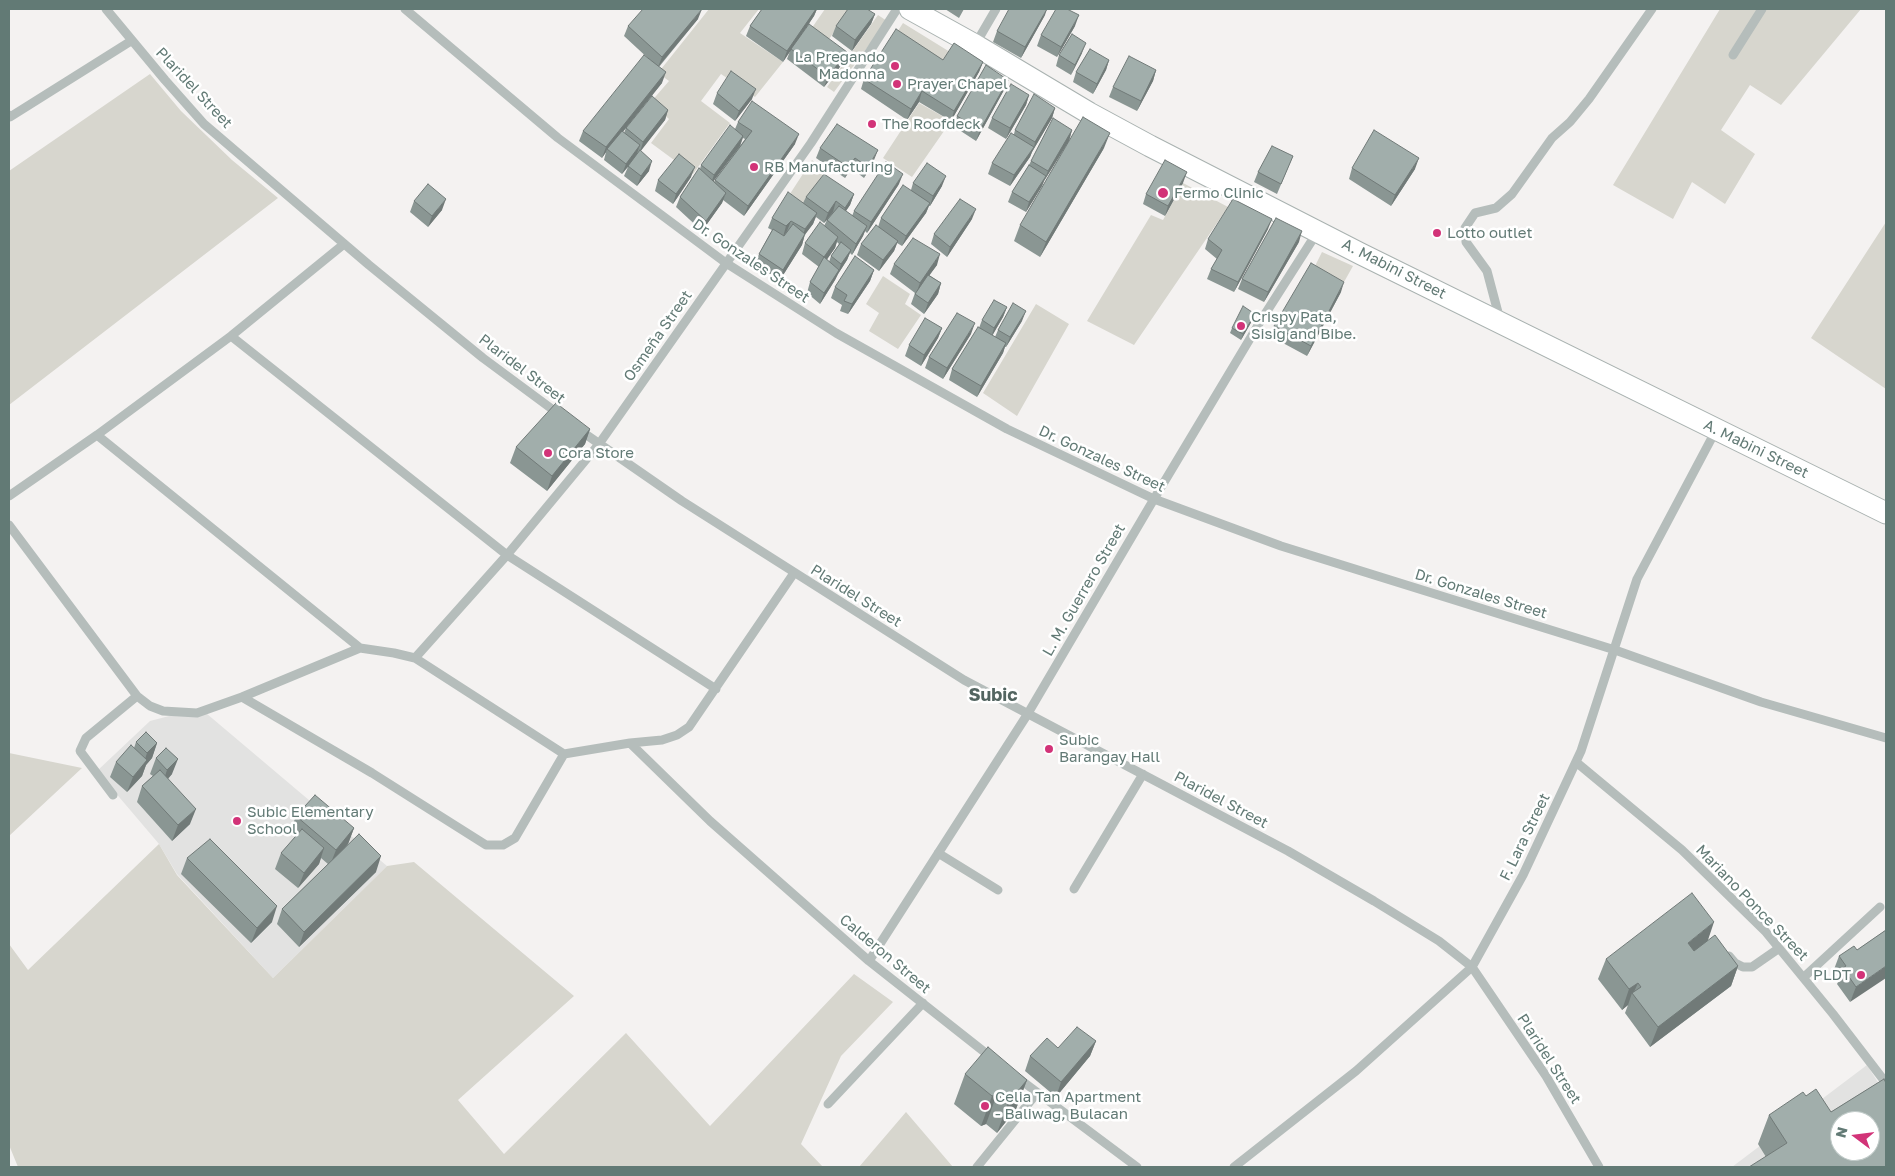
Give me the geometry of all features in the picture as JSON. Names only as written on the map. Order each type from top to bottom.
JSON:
[{"type":"main road","name":"A. Mabini Street","points":[[910,9],[975,45],[1089,113],[1259,202],[1886,513]]},
{"type":"street","name":"Plaridel Street","points":[[106,9],[204,124],[344,244],[483,358],[599,444],[682,501],[964,680],[1027,715],[1288,851],[1374,900],[1439,941],[1472,966],[1546,1076],[1599,1167]]},
{"type":"street","name":"Dr. Gonzales Street","points":[[404,9],[558,138],[726,263],[836,333],[1007,429],[1154,499],[1281,546],[1615,650],[1760,702],[1886,738]]},
{"type":"street","name":"Osmeña Street","points":[[415,658],[507,555],[599,444],[811,143],[897,9]]},
{"type":"street","points":[[975,45],[996,9]]},
{"type":"street","points":[[1501,322],[1487,271],[1466,242],[1465,228],[1475,213],[1496,208],[1512,194],[1552,138],[1570,122],[1589,99],[1652,9]]},
{"type":"street","points":[[1733,54],[1762,9]]},
{"type":"street","points":[[9,115],[131,40]]},
{"type":"street","name":"L. M. Guerrero Street","points":[[869,961],[1027,715],[1260,322],[1318,231]]},
{"type":"street","points":[[9,496],[231,336],[344,244]]},
{"type":"street","points":[[231,336],[507,555],[716,690]]},
{"type":"street","name":"F. Lara Street","points":[[1234,1167],[1356,1071],[1472,966],[1523,876],[1576,762],[1615,650],[1637,579],[1716,429]]},
{"type":"street","points":[[97,434],[360,648],[415,658],[564,754],[630,743],[662,740],[676,735],[689,727],[794,573]]},
{"type":"street","points":[[9,525],[137,696],[150,706],[164,711],[198,713],[242,697],[360,648]]},
{"type":"street","points":[[113,795],[80,751],[86,738],[137,696]]},
{"type":"street","points":[[242,697],[372,773],[486,845],[503,845],[515,838],[564,754]]},
{"type":"street","name":"Calderon Street","points":[[630,743],[710,821],[869,961],[1036,1093],[1137,1167]]},
{"type":"street","name":"Mariano Ponce Street","points":[[1576,762],[1682,850],[1765,931],[1778,949],[1804,977],[1886,1083]]},
{"type":"street","points":[[1074,889],[1143,774]]},
{"type":"street","points":[[938,853],[998,890]]},
{"type":"street","points":[[1804,977],[1880,907]]},
{"type":"street","points":[[1722,949],[1735,964],[1743,968],[1752,967],[1778,949]]},
{"type":"street","points":[[828,1104],[923,1003]]},
{"type":"street","points":[[977,1167],[1036,1093]]},
{"type":"shaded area","points":[[709,9],[759,9],[740,33],[783,62],[755,97],[721,74],[701,101],[730,123],[693,174],[651,143],[669,119],[650,103],[669,81],[658,73]]},
{"type":"shaded area","points":[[825,9],[850,9],[825,45],[809,32]]},
{"type":"shaded area","points":[[1720,9],[1861,9],[1781,105],[1750,85],[1721,130],[1755,154],[1725,204],[1692,182],[1673,219],[1613,185]]},
{"type":"shaded area","points":[[878,15],[887,21],[834,92],[827,87]]},
{"type":"shaded area","points":[[903,23],[950,52],[939,70],[892,40]]},
{"type":"shaded area","points":[[150,74],[181,111],[232,160],[278,198],[9,405],[9,171]]},
{"type":"shaded area","points":[[919,103],[951,121],[912,177],[883,158]]},
{"type":"shaded area","points":[[812,160],[826,171],[799,209],[786,200]]},
{"type":"shaded area","points":[[1183,183],[1228,207],[1134,345],[1087,321],[1151,215],[1163,220]]},
{"type":"shaded area","points":[[1886,222],[1886,389],[1811,338]]},
{"type":"shaded area","points":[[1322,252],[1353,266],[1344,282],[1315,266]]},
{"type":"shaded area","points":[[883,276],[910,294],[905,304],[921,315],[898,349],[869,331],[879,313],[866,304]]},
{"type":"shaded area","points":[[1036,304],[1069,324],[1017,416],[983,393]]},
{"type":"shaded area","name":"Subic Elementary School","points":[[200,708],[387,866],[273,978],[177,874],[159,844],[97,771],[150,721]]},
{"type":"shaded area","points":[[9,753],[82,768],[9,836]]},
{"type":"shaded area","points":[[159,844],[177,875],[273,978],[387,866],[414,862],[574,996],[458,1100],[504,1154],[626,1033],[710,1126],[854,974],[893,1002],[841,1056],[801,1144],[823,1167],[18,1167],[9,1145],[9,944],[28,970]]},
{"type":"shaded area","points":[[1867,1065],[1886,1095],[1886,1167],[1732,1167]]},
{"type":"shaded area","points":[[906,1112],[953,1167],[859,1167]]},
{"type":"building","points":[[643,9],[702,9],[662,57],[628,26]]},
{"type":"building","points":[[762,9],[816,9],[787,51],[750,26]]},
{"type":"building","points":[[848,9],[867,9],[875,14],[855,40],[836,26]]},
{"type":"building","points":[[1009,9],[1047,9],[1025,47],[997,31]]},
{"type":"building","points":[[1056,9],[1067,9],[1079,15],[1061,47],[1041,35]]},
{"type":"building","points":[[809,24],[847,52],[828,77],[791,49]]},
{"type":"building","points":[[896,29],[943,60],[954,43],[983,62],[954,111],[922,91],[911,109],[864,79]]},
{"type":"building","points":[[1072,34],[1086,43],[1075,65],[1059,55]]},
{"type":"building","points":[[1090,49],[1109,60],[1097,84],[1076,72]]},
{"type":"building","points":[[644,55],[666,72],[606,147],[583,131]]},
{"type":"building","points":[[1129,56],[1156,70],[1141,101],[1113,87]]},
{"type":"building","points":[[986,65],[1008,80],[980,130],[957,116]]},
{"type":"building","points":[[731,71],[756,89],[739,111],[717,93]]},
{"type":"building","points":[[1011,84],[1029,95],[1010,128],[992,118]]},
{"type":"building","points":[[1034,94],[1055,108],[1035,142],[1015,130]]},
{"type":"building","points":[[652,96],[668,110],[643,142],[626,128]]},
{"type":"building","name":"RB Manufacturing","points":[[752,101],[799,134],[748,206],[715,180],[752,131],[738,122]]},
{"type":"building","points":[[1083,117],[1110,133],[1046,242],[1020,225]]},
{"type":"building","points":[[1053,118],[1072,130],[1048,171],[1031,161]]},
{"type":"building","points":[[837,124],[878,150],[868,167],[855,158],[848,167],[820,148]]},
{"type":"building","points":[[730,125],[743,136],[714,175],[701,165]]},
{"type":"building","points":[[1374,130],[1419,158],[1395,195],[1352,168]]},
{"type":"building","points":[[622,131],[640,145],[626,164],[607,149]]},
{"type":"building","points":[[1011,133],[1034,147],[1014,175],[992,163]]},
{"type":"building","points":[[1272,146],[1293,156],[1281,184],[1258,172]]},
{"type":"building","points":[[640,150],[652,161],[641,176],[628,166]]},
{"type":"building","points":[[679,154],[695,167],[676,194],[658,180]]},
{"type":"building","name":"Fermo Clinic","points":[[1165,160],[1187,172],[1168,206],[1146,194]]},
{"type":"building","points":[[886,162],[903,174],[871,222],[854,211]]},
{"type":"building","points":[[927,163],[946,176],[933,196],[913,183]]},
{"type":"building","points":[[1029,165],[1046,176],[1029,202],[1012,192]]},
{"type":"building","points":[[699,168],[726,193],[706,221],[680,197]]},
{"type":"building","points":[[824,174],[854,194],[845,208],[836,201],[828,213],[806,197]]},
{"type":"building","points":[[428,184],[446,199],[432,216],[414,201]]},
{"type":"building","points":[[903,185],[930,203],[906,236],[881,218]]},
{"type":"building","points":[[788,192],[817,213],[805,229],[791,221],[786,226],[772,218]]},
{"type":"building","points":[[960,199],[976,209],[950,247],[934,234]]},
{"type":"building","points":[[1233,199],[1272,219],[1238,282],[1211,269],[1222,250],[1208,239]]},
{"type":"building","points":[[839,206],[867,226],[856,244],[827,220]]},
{"type":"building","points":[[1276,218],[1302,231],[1268,292],[1242,279]]},
{"type":"building","points":[[820,222],[838,237],[824,257],[805,243]]},
{"type":"building","points":[[793,224],[805,234],[783,270],[759,254],[773,229],[784,236]]},
{"type":"building","points":[[876,225],[898,241],[883,260],[861,244]]},
{"type":"building","points":[[913,238],[940,254],[920,283],[894,264]]},
{"type":"building","points":[[841,242],[851,250],[841,264],[831,256]]},
{"type":"building","points":[[855,256],[874,270],[852,304],[844,301],[847,295],[835,287]]},
{"type":"building","points":[[824,257],[839,270],[824,293],[810,282]]},
{"type":"building","points":[[1311,263],[1344,282],[1311,346],[1274,326]]},
{"type":"building","points":[[928,275],[941,283],[928,303],[915,294]]},
{"type":"building","points":[[994,300],[1007,307],[994,328],[982,320]]},
{"type":"building","points":[[1013,303],[1026,311],[1010,337],[998,330]]},
{"type":"building","name":"Crispy Pata, Sisig and Bibe.","points":[[1243,306],[1255,314],[1243,334],[1232,328]]},
{"type":"building","points":[[957,313],[975,323],[947,368],[929,357]]},
{"type":"building","points":[[925,318],[942,328],[924,355],[909,345]]},
{"type":"building","points":[[978,327],[1006,343],[981,386],[952,369]]},
{"type":"building","name":"Cora Store","points":[[556,403],[590,429],[552,476],[516,447]]},
{"type":"building","points":[[146,732],[157,743],[147,753],[136,742]]},
{"type":"building","points":[[131,745],[147,760],[133,777],[116,762]]},
{"type":"building","points":[[166,748],[178,759],[167,770],[156,758]]},
{"type":"building","points":[[160,770],[196,809],[178,825],[142,786]]},
{"type":"building","points":[[315,795],[354,828],[336,850],[296,816]]},
{"type":"building","points":[[302,829],[324,848],[304,873],[281,853]]},
{"type":"building","points":[[359,834],[381,856],[304,932],[282,909]]},
{"type":"building","points":[[210,839],[277,906],[257,928],[187,858]]},
{"type":"building","points":[[1692,893],[1714,922],[1688,943],[1694,951],[1715,935],[1738,966],[1658,1027],[1632,993],[1641,987],[1638,983],[1629,989],[1606,959]]},
{"type":"building","points":[[1886,930],[1886,966],[1856,987],[1843,968],[1846,966],[1839,956],[1854,946],[1857,950]]},
{"type":"building","points":[[1077,1027],[1096,1041],[1061,1082],[1030,1056],[1047,1038],[1058,1048]]},
{"type":"building","points":[[988,1047],[1027,1080],[1008,1103],[997,1094],[992,1096],[965,1074]]},
{"type":"building","points":[[1884,1079],[1886,1083],[1886,1167],[1749,1167],[1787,1143],[1769,1115],[1803,1092],[1806,1096],[1816,1089],[1830,1111],[1830,1161],[1880,1161],[1880,1111],[1833,1111]]},
{"type":"place","name":"La Pregando Madonna","points":[[895,66]]},
{"type":"place","name":"Prayer Chapel","points":[[897,84]]},
{"type":"place","name":"The Roofdeck","points":[[872,124]]},
{"type":"place","name":"RB Manufacturing","points":[[754,167]]},
{"type":"place","name":"Fermo Clinic","points":[[1163,193]]},
{"type":"place","name":"Lotto outlet","points":[[1437,233]]},
{"type":"place","name":"Crispy Pata, Sisig and Bibe.","points":[[1241,326]]},
{"type":"place","name":"Cora Store","points":[[548,453]]},
{"type":"place","name":"Subic Barangay Hall","points":[[1049,749]]},
{"type":"place","name":"Subic Elementary School","points":[[237,821]]},
{"type":"place","name":"PLDT","points":[[1861,975]]},
{"type":"place","name":"Celia Tan Apartment - Baliwag, Bulacan","points":[[985,1106]]},
{"type":"district","name":"Subic","points":[[993,695]]}]
